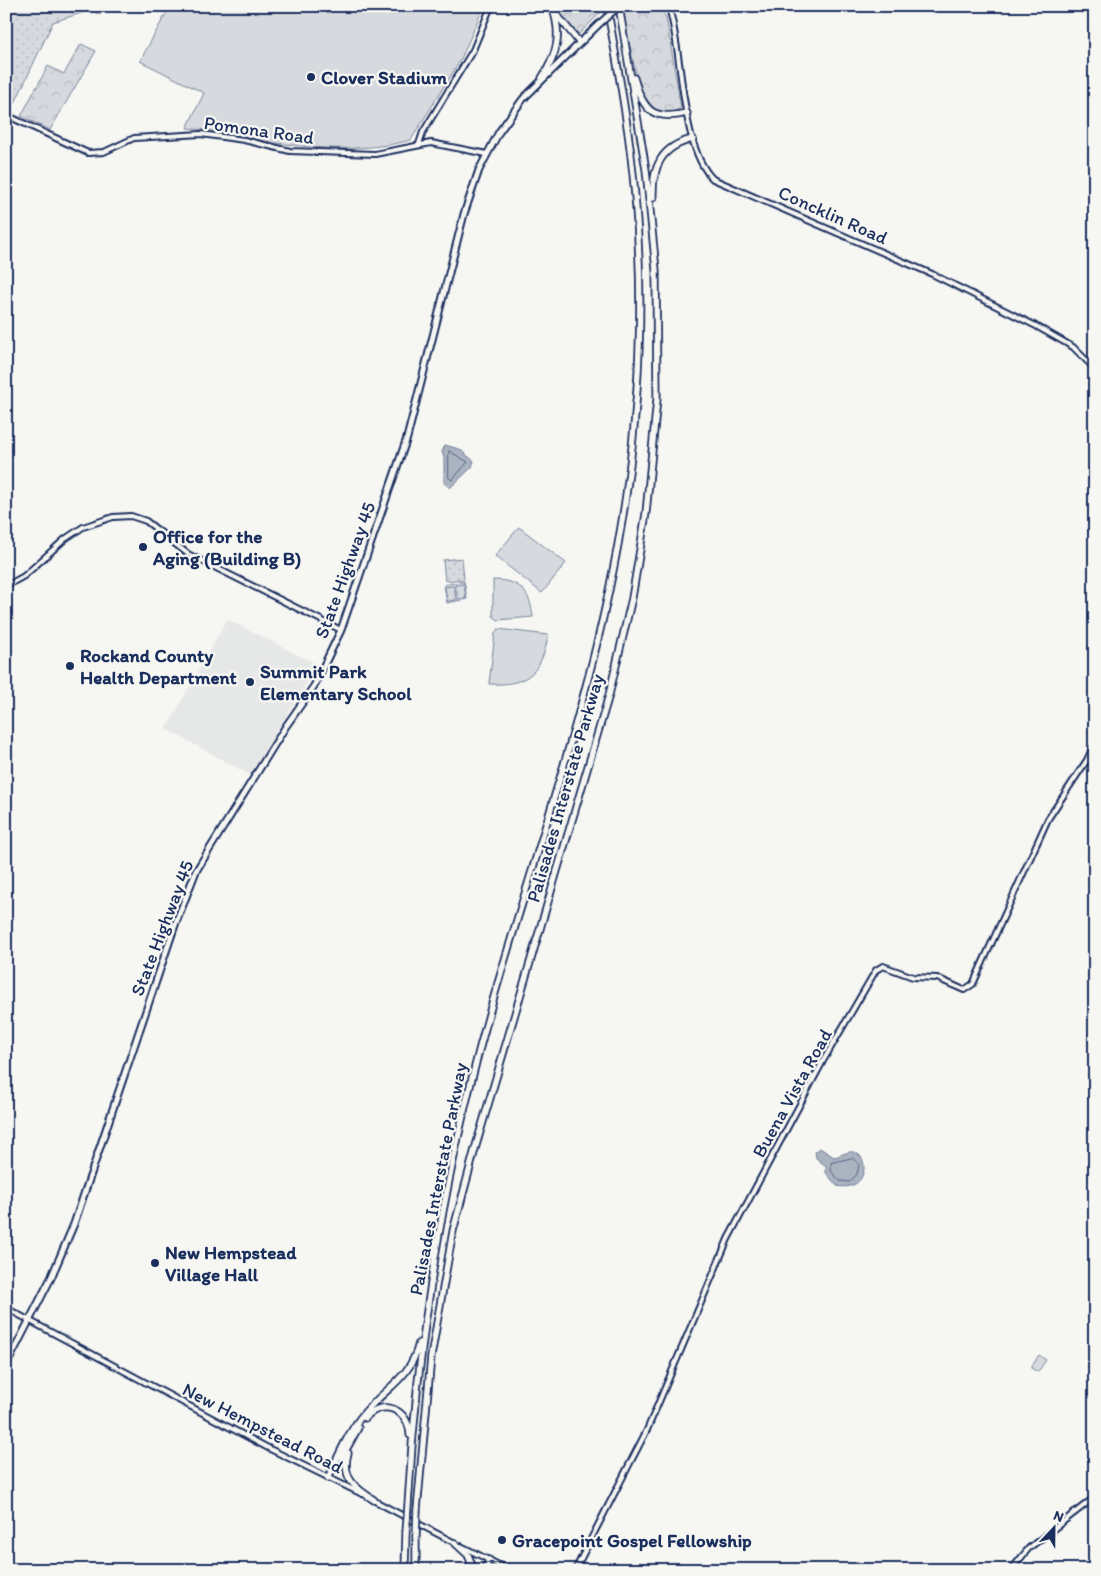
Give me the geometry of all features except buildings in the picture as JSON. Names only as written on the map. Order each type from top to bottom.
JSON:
[{"type":"highway","points":[[552,6],[564,26],[580,42]]},
{"type":"highway","points":[[542,78],[554,58],[558,46],[558,26],[552,6]]},
{"type":"highway","name":"Palisades Interstate Parkway","points":[[416,1570],[417,1510],[432,1350],[453,1231],[473,1155],[605,710],[639,563],[651,478],[657,399],[658,327],[655,255],[647,177],[619,6]]},
{"type":"highway","name":"Palisades Interstate Parkway","points":[[405,1570],[408,1493],[417,1386],[443,1209],[467,1098],[491,1008],[592,664],[611,581],[626,496],[639,361],[638,246],[629,140],[608,8]]},
{"type":"highway","points":[[625,43],[639,94],[645,106],[663,116],[687,113]]},
{"type":"highway","points":[[655,255],[653,188],[656,170],[662,157],[670,148],[693,139]]},
{"type":"highway","points":[[329,1478],[359,1419],[400,1380],[411,1365],[419,1345],[429,1294]]},
{"type":"highway","points":[[329,1478],[360,1424],[372,1411],[385,1407],[400,1412],[407,1420],[410,1430],[408,1493]]},
{"type":"highway","points":[[349,1446],[346,1467],[349,1480],[374,1500]]},
{"type":"highway","points":[[455,1543],[468,1555],[474,1570]]},
{"type":"highway","points":[[484,1570],[490,1560]]},
{"type":"highway","points":[[488,1570],[490,1560]]},
{"type":"main road","name":"State Highway 45","points":[[6,1366],[30,1321],[81,1206],[172,934],[196,871],[286,726],[314,686],[340,630],[407,438],[466,208],[487,154],[513,111],[542,78],[619,6]]},
{"type":"street","points":[[420,144],[425,129],[472,50],[491,6]]},
{"type":"street","name":"Concklin Road","points":[[668,7],[693,139],[704,167],[719,182],[779,206],[924,270],[1028,321],[1073,347],[1095,370]]},
{"type":"street","name":"Pomona Road","points":[[6,115],[88,153],[104,152],[134,138],[201,134],[244,140],[290,151],[380,153],[420,144],[443,144],[487,154]]},
{"type":"street","points":[[6,586],[31,571],[65,539],[83,527],[112,517],[131,516],[152,525],[178,548],[188,554],[340,630]]},
{"type":"street","name":"Buena Vista Road","points":[[575,1570],[647,1430],[728,1239],[823,1061],[876,970],[883,966],[913,977],[937,978],[964,990],[973,984],[1048,819],[1087,760],[1095,743]]},
{"type":"street","points":[[1087,760],[1095,764]]},
{"type":"street","name":"New Hempstead Road","points":[[6,1308],[255,1442],[374,1500],[509,1570]]},
{"type":"street","points":[[1011,1570],[1029,1548],[1095,1497]]},
{"type":"shaded area","name":"Summit Park Elementary School","points":[[227,619],[318,665],[250,775],[166,729]]},
{"type":"green space","points":[[6,6],[105,6],[100,15],[91,10],[53,22],[14,105],[6,100]]},
{"type":"green space","name":"Clover Stadium","points":[[170,6],[484,6],[461,59],[411,140],[382,146],[337,148],[280,144],[187,128],[204,93],[140,61]]},
{"type":"green space","points":[[558,6],[601,6],[602,11],[579,34],[563,18]]},
{"type":"green space","points":[[626,6],[657,6],[666,17],[681,108],[669,114],[654,108],[640,91],[622,12]]},
{"type":"green space","points":[[81,44],[96,51],[50,130],[21,116],[48,66],[64,74]]},
{"type":"green space","points":[[519,527],[566,563],[542,593],[495,556]]},
{"type":"green space","points":[[462,558],[464,579],[445,581],[443,560]]},
{"type":"green space","points":[[493,580],[510,582],[522,589],[529,600],[533,617],[498,620],[493,616]]},
{"type":"green space","points":[[464,581],[467,599],[447,603],[444,585]]},
{"type":"green space","points":[[464,584],[466,598],[458,599],[455,585]]},
{"type":"green space","points":[[454,586],[456,600],[447,601],[445,587]]},
{"type":"green space","points":[[498,629],[548,635],[542,659],[531,674],[523,679],[502,684],[489,684],[495,633]]},
{"type":"green space","points":[[1039,1355],[1046,1360],[1038,1372],[1031,1368]]},
{"type":"water","points":[[445,445],[459,449],[474,461],[472,467],[450,488],[444,483],[444,458],[442,452]]},
{"type":"water","points":[[820,1148],[834,1157],[851,1152],[859,1155],[864,1166],[860,1179],[855,1184],[847,1187],[837,1186],[826,1173],[826,1166],[816,1158],[815,1152]]},
{"type":"place","name":"Clover Stadium","points":[[311,77]]},
{"type":"place","name":"Office for the Aging (Building B)","points":[[143,547]]},
{"type":"place","name":"Rockand County Health Department","points":[[70,666]]},
{"type":"place","name":"Summit Park Elementary School","points":[[250,682]]},
{"type":"place","name":"New Hempstead Village Hall","points":[[155,1263]]},
{"type":"place","name":"Gracepoint Gospel Fellowship","points":[[502,1540]]}]
